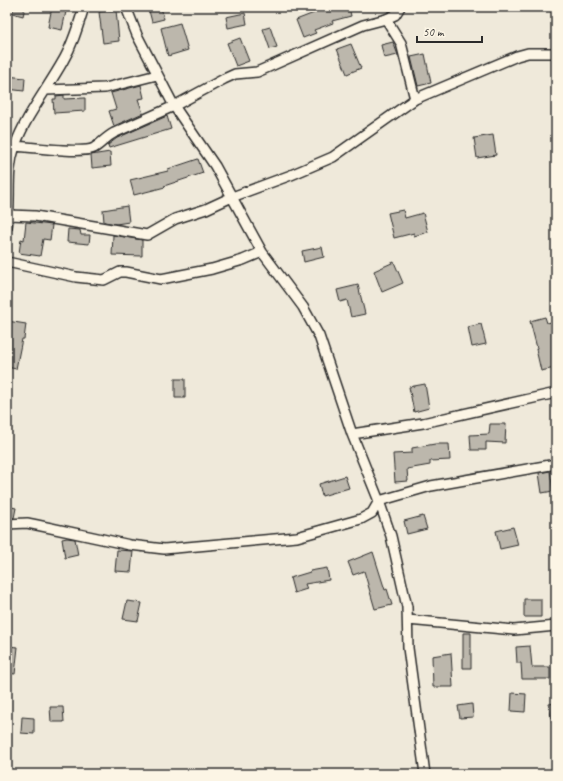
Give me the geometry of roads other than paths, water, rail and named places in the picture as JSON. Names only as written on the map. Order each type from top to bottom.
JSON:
[{"type":"street","points":[[7,227],[9,215],[9,171],[15,146],[23,128],[64,60],[75,36],[84,7]]},
{"type":"street","points":[[126,7],[137,35],[174,106],[206,150],[262,252],[303,307],[319,336],[352,434],[392,536],[404,592],[408,620],[408,648],[425,774]]},
{"type":"street","points":[[15,146],[57,150],[93,149],[108,136],[174,106],[230,76],[260,70],[363,26],[386,19],[395,15],[400,7]]},
{"type":"street","points":[[386,19],[401,43],[415,99]]},
{"type":"street","points":[[9,215],[36,216],[80,225],[147,235],[176,219],[194,214],[232,197],[291,175],[333,157],[415,99],[517,56],[528,53],[556,53]]},
{"type":"street","points":[[46,90],[105,88],[157,75]]},
{"type":"street","points":[[7,262],[76,277],[104,280],[120,272],[126,272],[161,279],[212,269],[243,260],[262,252]]},
{"type":"street","points":[[352,434],[423,423],[556,393]]},
{"type":"street","points":[[7,524],[37,524],[130,545],[164,549],[297,537],[361,518],[372,513],[379,501],[430,486],[556,464]]},
{"type":"street","points":[[408,620],[514,630],[556,626]]}]
